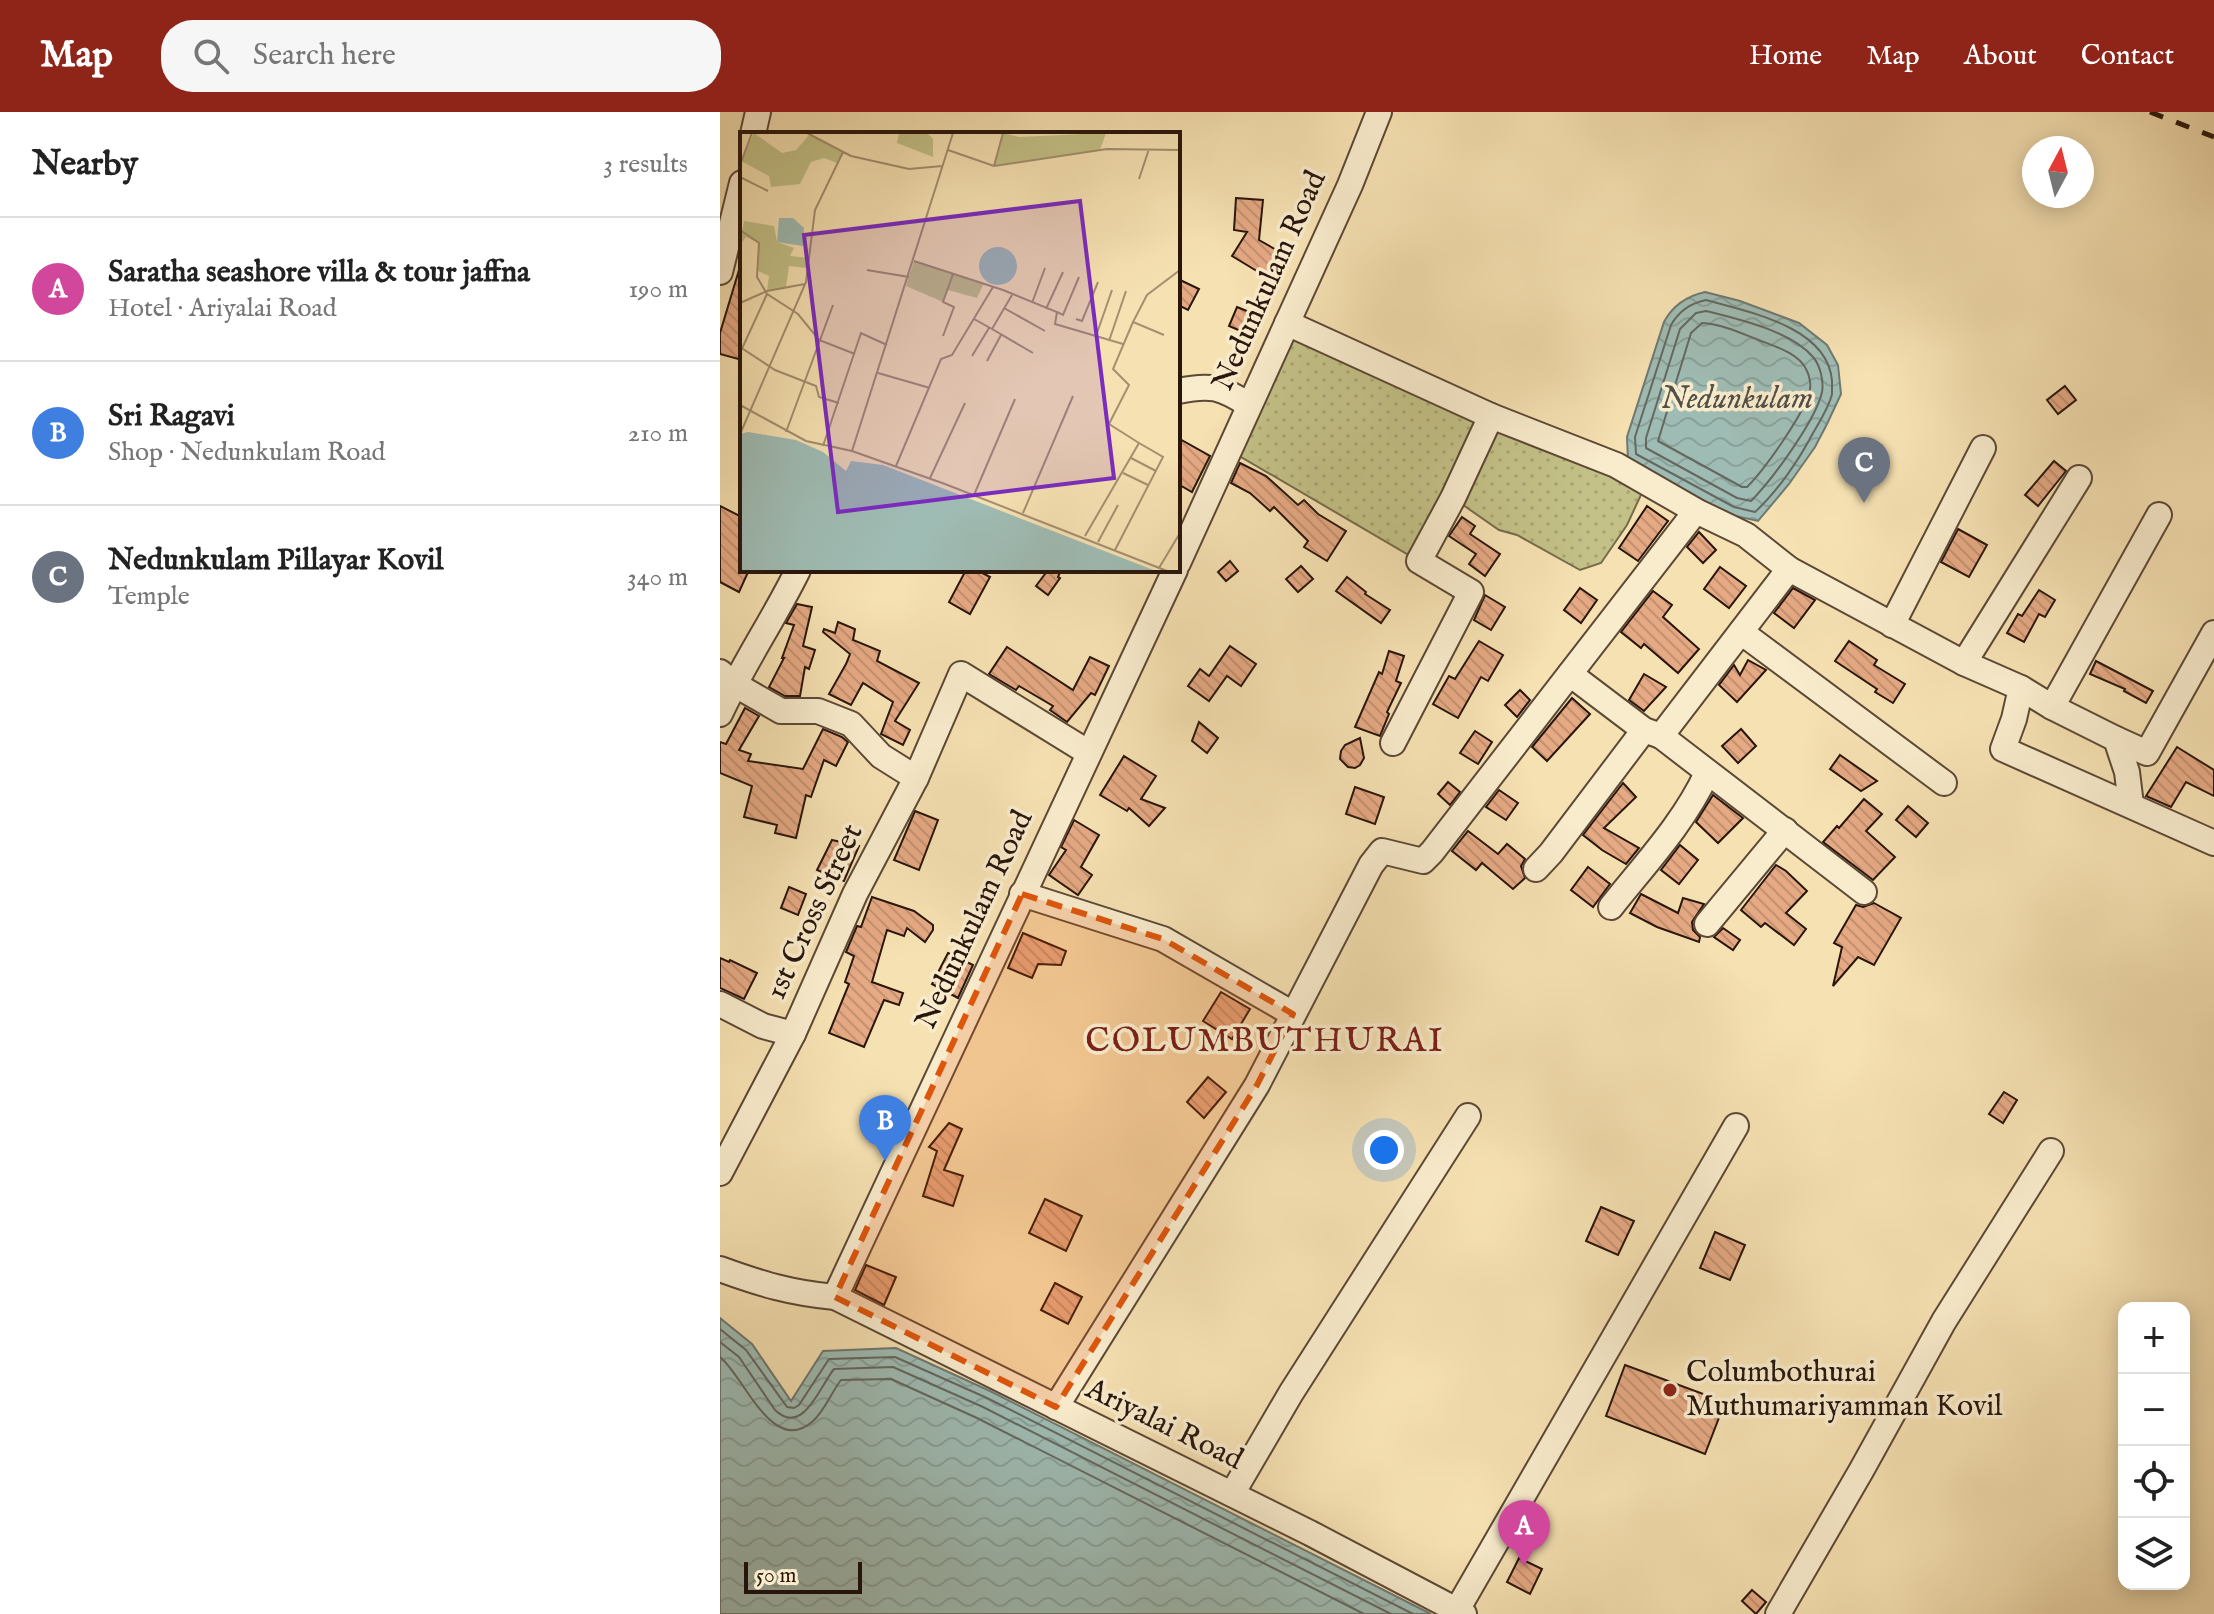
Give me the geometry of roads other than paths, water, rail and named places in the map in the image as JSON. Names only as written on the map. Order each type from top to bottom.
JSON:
[{"type":"street","points":[[753,132],[758,112]]},
{"type":"street","name":"Nedunkulam Road","points":[[1180,559],[1350,185],[1379,112]]},
{"type":"street","points":[[720,272],[740,191]]},
{"type":"street","points":[[1287,323],[1491,416],[1616,465],[1696,511],[1746,535],[1789,569],[1892,625],[2147,753],[2214,633]]},
{"type":"street","points":[[1180,391],[1201,386],[1227,391],[1249,405]]},
{"type":"street","points":[[1393,743],[1471,592],[1419,561],[1453,498],[1491,416]]},
{"type":"street","points":[[1892,625],[1983,448]]},
{"type":"street","points":[[1964,663],[2079,478]]},
{"type":"street","points":[[1056,1407],[1257,1085],[1371,865],[1382,851],[1423,861],[1696,511]]},
{"type":"street","points":[[2052,707],[2159,515]]},
{"type":"street","points":[[1536,869],[1741,632],[1789,569]]},
{"type":"street","points":[[720,714],[727,678],[777,612],[797,572]]},
{"type":"street","name":"Nedunkulam Road","points":[[835,1297],[1174,572]]},
{"type":"street","points":[[1741,632],[1944,783]]},
{"type":"street","name":"1st Cross Street","points":[[720,1173],[793,1034],[855,894],[916,778],[961,674],[1089,753]]},
{"type":"street","points":[[1570,674],[1785,830],[1864,892]]},
{"type":"street","points":[[727,678],[781,711],[818,711],[851,724],[881,756],[916,778]]},
{"type":"street","points":[[2021,688],[2003,749],[2214,842]]},
{"type":"street","points":[[2116,739],[2127,772],[2131,805]]},
{"type":"street","points":[[1611,907],[1669,836],[1697,795],[1707,773]]},
{"type":"street","points":[[1707,924],[1785,830]]},
{"type":"street","points":[[1022,894],[1163,939],[1293,1014]]},
{"type":"street","points":[[720,1004],[763,1026],[793,1034]]},
{"type":"street","points":[[1232,1494],[1291,1393],[1468,1116]]},
{"type":"street","points":[[1460,1612],[1736,1126]]},
{"type":"street","points":[[1778,1614],[1944,1321],[2051,1151]]},
{"type":"street","points":[[720,1269],[778,1289],[835,1297]]},
{"type":"street","name":"Ariyalai Road","points":[[835,1297],[1232,1494],[1460,1612]]},
{"type":"water","name":"Nedunkulam","points":[[1705,292],[1740,301],[1799,323],[1827,345],[1838,365],[1841,394],[1827,424],[1789,484],[1758,521],[1731,515],[1628,461],[1627,437],[1664,322],[1681,302]]},
{"type":"water","points":[[720,1318],[752,1344],[791,1401],[823,1351],[896,1348],[990,1391],[1431,1614],[720,1614]]},
{"type":"railway","points":[[2150,112],[2214,137]]},
{"type":"place","name":"Nedunkulam Pillayar Kovil","points":[[1864,503]]},
{"type":"place","name":"Sri Ragavi","points":[[885,1161]]},
{"type":"place","name":"Columbothurai Muthumariyamman Kovil","points":[[1670,1390]]},
{"type":"place","name":"Saratha seashore villa & tour jaffna","points":[[1524,1566]]},
{"type":"district","name":"COLUMBUTHURAI","points":[[1265,1041]]}]
